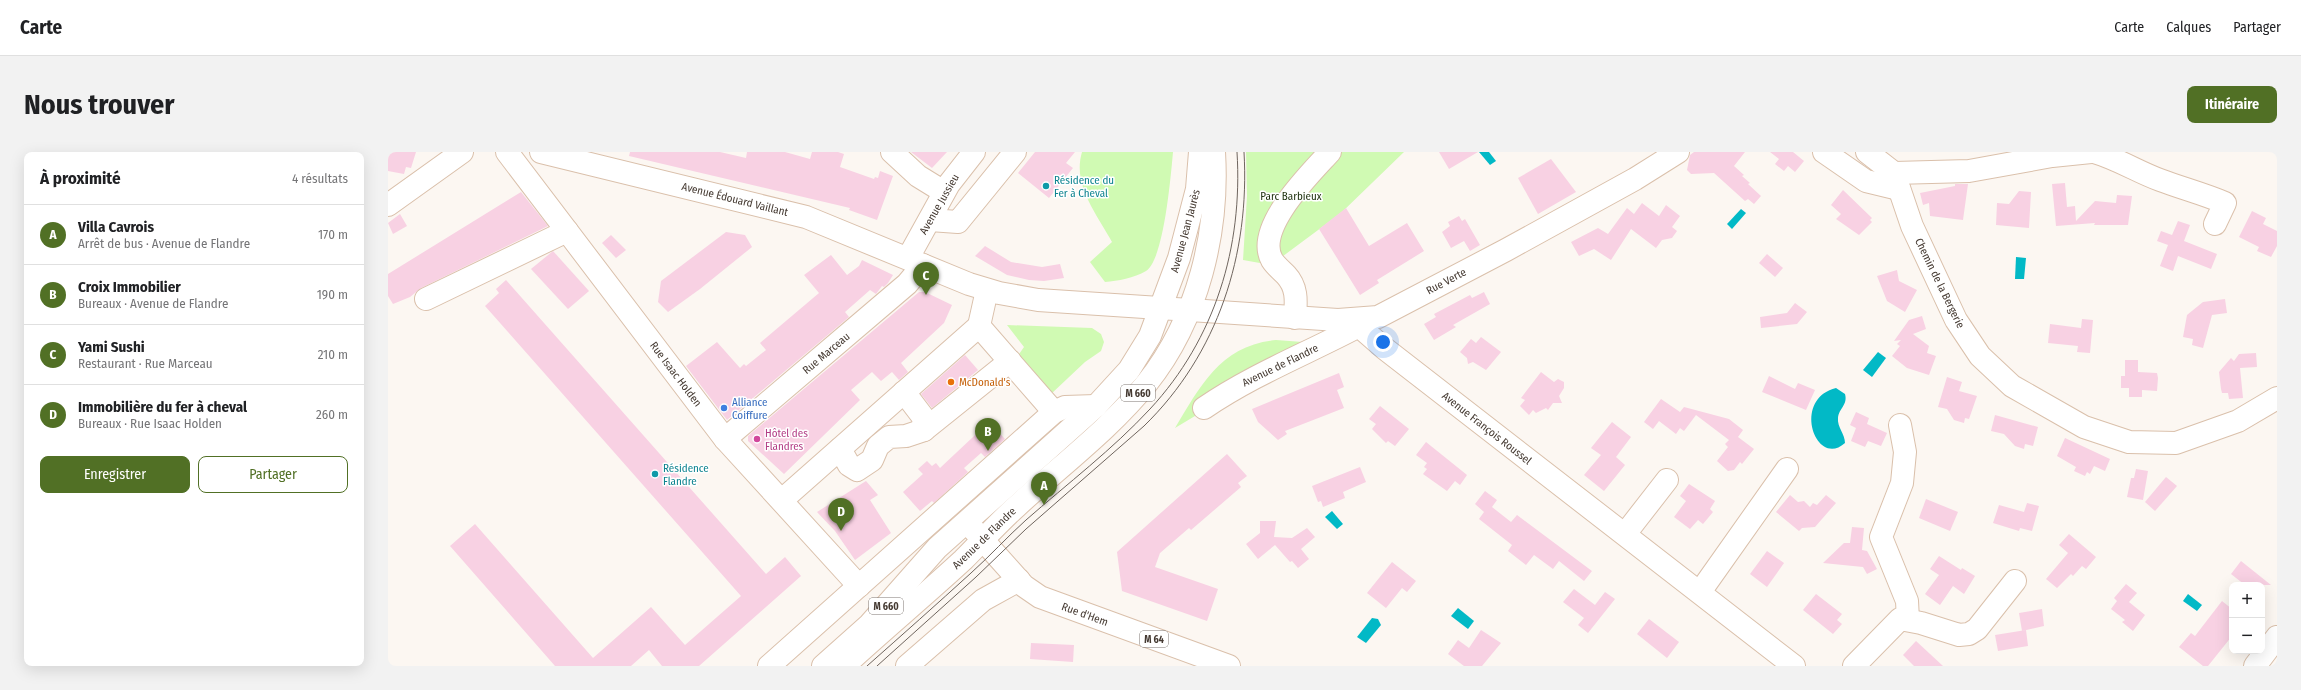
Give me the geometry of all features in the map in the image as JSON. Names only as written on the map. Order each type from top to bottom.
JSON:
[{"type":"street","points":[[388,205],[462,152]]},
{"type":"street","name":"Rue Isaac Holden","points":[[507,152],[725,439],[859,586]]},
{"type":"street","name":"Avenue Édouard Vaillant","points":[[541,152],[791,213],[821,222],[988,290]]},
{"type":"street","points":[[892,152],[918,176],[944,192]]},
{"type":"street","name":"Avenue Jussieu","points":[[916,261],[930,220],[944,192],[974,152]]},
{"type":"street","points":[[930,220],[958,222],[1016,152]]},
{"type":"street","name":"Avenue Jean Jaurès","points":[[1162,308],[1179,258],[1196,194],[1200,152]]},
{"type":"street","name":"Avenue Jean Jaurès","points":[[1190,310],[1213,221],[1215,187],[1214,152]]},
{"type":"street","points":[[1295,318],[1296,296],[1293,285],[1272,261],[1269,251],[1270,238],[1284,205],[1330,152]]},
{"type":"street","name":"Rue Verte","points":[[988,290],[1038,300],[1355,323],[1378,317],[1394,309],[1635,179],[1678,152]]},
{"type":"street","points":[[1824,152],[1866,181],[1896,181],[1969,171],[2052,156],[2091,152]]},
{"type":"street","points":[[1867,152],[1896,181]]},
{"type":"street","points":[[2094,152],[2117,158],[2160,180],[2225,203],[2214,224]]},
{"type":"street","name":"Chemin de la Bergerie","points":[[1896,181],[1912,226],[1956,320],[1980,356],[2012,386],[2084,427],[2129,442],[2176,443],[2238,421],[2277,398]]},
{"type":"street","points":[[426,299],[567,231]]},
{"type":"street","name":"Rue Marceau","points":[[725,439],[907,284],[916,261]]},
{"type":"street","points":[[782,500],[979,326],[988,290]]},
{"type":"street","name":"Avenue de Flandre","points":[[823,666],[848,660],[983,540],[1104,413],[1119,383],[1138,358],[1149,338],[1162,308]]},
{"type":"street","name":"Avenue de Flandre","points":[[848,660],[872,621],[934,551],[967,522],[1104,413],[1134,398],[1158,368],[1183,327],[1190,310]]},
{"type":"street","name":"Avenue de Flandre","points":[[1204,408],[1252,377],[1316,348],[1355,323]]},
{"type":"street","name":"Avenue François Roussel","points":[[1355,323],[1384,348],[1794,666]]},
{"type":"street","points":[[979,326],[1054,412]]},
{"type":"street","points":[[840,450],[849,466],[857,470],[872,460],[878,446],[888,437],[906,436],[924,430],[1010,361]]},
{"type":"street","points":[[904,392],[923,417],[924,430]]},
{"type":"street","points":[[769,666],[1054,412],[1065,407],[1104,413]]},
{"type":"street","points":[[1900,425],[1905,452],[1902,483],[1881,537],[1907,601],[1908,620]]},
{"type":"street","points":[[1700,592],[1787,469]]},
{"type":"street","points":[[1625,534],[1667,480]]},
{"type":"street","name":"Rue d'Hem","points":[[967,522],[1019,580],[1034,594],[1201,661],[1229,666]]},
{"type":"street","points":[[907,666],[983,600],[1019,580]]},
{"type":"street","points":[[1854,666],[1900,619],[1959,635],[1969,634],[1977,629],[2015,581]]},
{"type":"street","points":[[2255,666],[2277,637]]},
{"type":"green space","points":[[1082,152],[1173,152],[1166,216],[1158,251],[1152,264],[1146,271],[1136,276],[1105,282],[1090,262],[1112,242],[1093,210],[1083,188],[1080,176]]},
{"type":"green space","name":"Parc Barbieux","points":[[1246,152],[1404,152],[1341,213],[1271,265],[1243,260],[1247,196]]},
{"type":"green space","points":[[1007,325],[1092,328],[1101,334],[1104,342],[1101,351],[1085,362],[1050,395],[1017,357],[1024,347]]},
{"type":"green space","points":[[1276,340],[1316,343],[1195,406],[1195,416],[1175,428],[1204,383],[1227,359],[1241,350],[1257,343]]},
{"type":"water","points":[[1479,152],[1489,152],[1496,161],[1490,165]]},
{"type":"water","points":[[1741,209],[1746,213],[1732,229],[1727,224]]},
{"type":"water","points":[[2016,257],[2026,258],[2024,279],[2015,279]]},
{"type":"water","points":[[1878,352],[1886,358],[1872,377],[1863,370]]},
{"type":"water","points":[[1836,388],[1845,394],[1846,398],[1838,418],[1845,443],[1834,449],[1825,447],[1818,440],[1813,429],[1811,417],[1814,405],[1822,395]]},
{"type":"water","points":[[1332,511],[1343,524],[1337,529],[1325,517]]},
{"type":"water","points":[[2188,594],[2202,605],[2197,611],[2183,601]]},
{"type":"water","points":[[1458,608],[1474,621],[1468,629],[1451,616]]},
{"type":"water","points":[[1372,618],[1378,619],[1381,625],[1366,643],[1357,637]]},
{"type":"building","points":[[388,152],[416,152],[411,168],[406,167],[404,174],[388,171]]},
{"type":"building","points":[[630,152],[720,152],[746,158],[747,152],[785,152],[810,159],[812,152],[838,152],[844,154],[840,167],[874,179],[875,177],[878,178],[880,171],[893,176],[877,220],[849,210],[850,208],[629,156]]},
{"type":"building","points":[[911,152],[947,152],[932,168]]},
{"type":"building","name":"Résidence du Fer à Cheval","points":[[1035,152],[1075,152],[1066,163],[1073,168],[1049,198],[1018,173]]},
{"type":"building","points":[[1439,152],[1478,152],[1449,169]]},
{"type":"building","points":[[1694,152],[1745,152],[1734,166],[1744,175],[1742,176],[1750,183],[1748,184],[1761,196],[1754,204],[1748,199],[1745,201],[1714,173],[1691,174],[1687,170],[1690,155]]},
{"type":"building","points":[[1770,152],[1793,152],[1804,161],[1795,172],[1788,166],[1784,171],[1775,164],[1779,159]]},
{"type":"building","points":[[1551,159],[1576,192],[1538,214],[1518,178]]},
{"type":"building","points":[[2065,183],[2067,207],[2075,206],[2076,221],[2095,201],[2116,203],[2117,195],[2132,196],[2128,225],[2094,225],[2095,223],[2056,226],[2052,184]]},
{"type":"building","points":[[1955,184],[1968,184],[1963,220],[1930,216],[1929,203],[1923,205],[1920,193],[1955,186]]},
{"type":"building","points":[[1843,190],[1872,218],[1870,220],[1872,222],[1859,235],[1836,219],[1841,214],[1831,205]]},
{"type":"building","points":[[2019,191],[2031,192],[2029,228],[1996,225],[1997,203],[2009,204]]},
{"type":"building","points":[[521,192],[548,226],[421,288],[410,297],[393,304],[388,296],[388,274]]},
{"type":"building","points":[[1642,203],[1659,216],[1666,205],[1680,216],[1672,227],[1677,231],[1672,238],[1662,240],[1656,248],[1631,229],[1611,260],[1594,249],[1579,256],[1571,242],[1598,228],[1608,234],[1627,208],[1634,214]]},
{"type":"building","points":[[1346,208],[1369,246],[1407,223],[1424,251],[1377,280],[1379,283],[1360,295],[1319,229]]},
{"type":"building","points":[[2252,211],[2266,218],[2263,224],[2277,231],[2277,246],[2271,257],[2257,251],[2259,247],[2239,237]]},
{"type":"building","points":[[400,214],[407,226],[393,234],[388,223]]},
{"type":"building","points":[[1459,216],[1462,221],[1465,219],[1480,245],[1470,251],[1464,241],[1451,248],[1442,232],[1450,226],[1448,222]]},
{"type":"building","points":[[2178,221],[2190,225],[2184,241],[2217,254],[2211,269],[2178,256],[2173,271],[2160,266],[2168,245],[2157,241],[2161,231],[2172,235]]},
{"type":"building","points":[[726,232],[745,235],[752,247],[700,289],[668,312],[658,302],[661,281]]},
{"type":"building","points":[[611,235],[626,250],[616,258],[602,243]]},
{"type":"building","points":[[985,246],[1011,262],[1042,267],[1060,264],[1064,278],[1044,281],[1029,280],[1007,275],[975,256]]},
{"type":"building","points":[[553,251],[589,291],[568,309],[531,269]]},
{"type":"building","points":[[1767,254],[1783,268],[1775,277],[1759,263]]},
{"type":"building","points":[[831,255],[847,275],[859,266],[862,260],[893,275],[888,283],[884,287],[882,286],[876,294],[870,290],[845,312],[849,317],[727,420],[686,366],[717,342],[740,368],[744,364],[746,366],[766,350],[760,343],[819,293],[804,275]]},
{"type":"building","points":[[1897,270],[1899,281],[1917,290],[1905,312],[1887,301],[1877,276]]},
{"type":"building","name":"Résidence Flandre","points":[[506,280],[766,574],[785,557],[801,576],[699,666],[662,666],[649,650],[631,666],[555,666],[450,546],[475,524],[593,658],[651,607],[685,645],[741,596],[485,306],[499,293],[496,289]]},
{"type":"building","points":[[919,292],[925,292],[952,305],[944,323],[901,363],[908,372],[899,380],[892,372],[881,381],[872,372],[851,390],[860,400],[784,474],[748,441],[748,436]]},
{"type":"building","points":[[1484,292],[1490,304],[1453,325],[1456,327],[1434,340],[1424,324],[1436,317],[1434,314],[1470,295],[1472,298]]},
{"type":"building","points":[[2225,299],[2227,313],[2212,315],[2203,348],[2192,345],[2193,339],[2183,337],[2187,315],[2203,302]]},
{"type":"building","points":[[1795,303],[1807,312],[1797,324],[1761,328],[1760,317],[1787,313]]},
{"type":"building","points":[[1922,316],[1926,329],[1913,334],[1929,346],[1927,353],[1936,356],[1929,375],[1907,368],[1892,356],[1900,346],[1897,344],[1901,340],[1894,341],[1909,320]]},
{"type":"building","points":[[2082,319],[2093,320],[2090,353],[2077,352],[2078,346],[2048,343],[2050,324],[2081,328]]},
{"type":"building","points":[[1481,337],[1501,352],[1486,370],[1473,362],[1468,364],[1467,358],[1460,352],[1471,339],[1476,343]]},
{"type":"building","points":[[2256,353],[2257,367],[2240,368],[2243,398],[2229,399],[2228,393],[2222,393],[2219,372],[2231,358],[2234,361],[2239,354]]},
{"type":"building","points":[[965,355],[978,370],[932,408],[921,394]]},
{"type":"building","points":[[2125,360],[2138,360],[2138,372],[2157,373],[2157,391],[2142,390],[2142,397],[2129,397],[2129,388],[2121,388],[2121,376],[2125,376]]},
{"type":"building","points":[[1541,372],[1554,382],[1558,379],[1564,382],[1564,388],[1559,396],[1562,403],[1553,403],[1548,410],[1546,408],[1536,413],[1533,410],[1529,415],[1520,406],[1525,400],[1521,398]]},
{"type":"building","points":[[1339,373],[1344,387],[1337,390],[1344,408],[1285,431],[1287,434],[1278,440],[1258,422],[1252,409]]},
{"type":"building","points":[[1769,376],[1795,389],[1798,383],[1815,390],[1806,410],[1762,392]]},
{"type":"building","points":[[1947,377],[1962,382],[1959,391],[1977,396],[1969,419],[1965,418],[1964,423],[1954,420],[1947,409],[1938,407]]},
{"type":"building","points":[[1661,399],[1680,412],[1684,407],[1729,419],[1743,430],[1738,437],[1754,449],[1742,464],[1740,462],[1734,470],[1728,471],[1717,461],[1728,447],[1725,444],[1729,440],[1696,415],[1684,431],[1680,428],[1676,434],[1659,421],[1653,429],[1644,422]]},
{"type":"building","points":[[1380,406],[1409,429],[1395,446],[1388,441],[1386,443],[1372,429],[1376,424],[1369,419]]},
{"type":"building","points":[[1856,412],[1869,418],[1867,424],[1887,433],[1881,446],[1868,441],[1865,447],[1851,441],[1856,428],[1850,425]]},
{"type":"building","points":[[1995,415],[2038,427],[2033,446],[2025,444],[2024,449],[2015,446],[2004,434],[1991,431]]},
{"type":"building","points":[[989,422],[1005,439],[985,457],[981,453],[964,468],[968,472],[934,503],[932,501],[920,511],[903,492],[923,474],[918,469],[927,461],[932,466],[936,463],[940,468]]},
{"type":"building","points":[[1612,422],[1631,437],[1616,457],[1625,465],[1604,491],[1584,475],[1601,455],[1591,448]]},
{"type":"building","points":[[2065,438],[2110,459],[2105,471],[2094,466],[2090,474],[2087,472],[2085,476],[2074,471],[2076,467],[2057,456]]},
{"type":"building","points":[[1426,442],[1467,475],[1460,485],[1455,481],[1447,491],[1423,474],[1427,469],[1424,467],[1427,463],[1416,455]]},
{"type":"building","points":[[1227,454],[1247,476],[1238,483],[1241,487],[1191,530],[1189,528],[1160,553],[1155,567],[1218,589],[1207,621],[1122,591],[1117,552]]},
{"type":"building","points":[[1360,467],[1366,482],[1343,492],[1345,498],[1323,507],[1321,501],[1318,502],[1312,486]]},
{"type":"building","points":[[2136,469],[2148,471],[2143,500],[2127,497],[2131,478],[2134,478]]},
{"type":"building","points":[[2166,477],[2177,486],[2155,511],[2145,502]]},
{"type":"building","points":[[866,481],[878,495],[870,500],[891,533],[855,560],[835,531],[817,512]]},
{"type":"building","points":[[1689,484],[1715,501],[1710,509],[1713,512],[1703,524],[1698,520],[1690,529],[1674,517],[1686,501],[1680,496]]},
{"type":"building","points":[[1485,491],[1497,500],[1492,507],[1511,522],[1517,515],[1592,571],[1584,581],[1559,561],[1553,569],[1534,555],[1526,565],[1508,551],[1512,545],[1479,519],[1484,512],[1475,504]]},
{"type":"building","points":[[1790,495],[1798,502],[1804,501],[1810,507],[1813,503],[1817,505],[1826,495],[1836,503],[1815,527],[1802,528],[1799,531],[1776,512]]},
{"type":"building","points":[[1926,499],[1958,512],[1950,531],[1919,518]]},
{"type":"building","points":[[2027,503],[2039,506],[2032,531],[2020,528],[2019,531],[1993,523],[1999,505],[2024,512]]},
{"type":"building","points":[[1260,521],[1276,521],[1274,537],[1292,538],[1307,528],[1315,537],[1301,549],[1309,559],[1298,568],[1292,561],[1290,562],[1275,545],[1258,559],[1246,544],[1260,533]]},
{"type":"building","points":[[1852,527],[1864,528],[1862,550],[1867,551],[1877,569],[1867,574],[1863,567],[1823,563],[1844,543],[1850,543]]},
{"type":"building","points":[[2069,534],[2096,557],[2086,569],[2082,566],[2073,576],[2071,574],[2057,588],[2046,579],[2068,553],[2059,545]]},
{"type":"building","points":[[1767,551],[1784,563],[1767,587],[1750,574]]},
{"type":"building","points":[[1939,556],[1961,570],[1962,568],[1975,576],[1964,594],[1953,586],[1940,605],[1925,594],[1939,575],[1930,569]]},
{"type":"building","points":[[2241,561],[2271,585],[2265,585],[2265,582],[2241,582],[2231,574]]},
{"type":"building","points":[[1392,562],[1416,581],[1407,592],[1402,588],[1386,608],[1367,593]]},
{"type":"building","points":[[2126,584],[2137,593],[2129,602],[2145,615],[2133,631],[2122,622],[2125,620],[2111,609],[2117,601],[2114,598]]},
{"type":"building","points":[[1574,589],[1595,605],[1605,592],[1615,599],[1588,633],[1578,625],[1584,618],[1563,602]]},
{"type":"building","points":[[1816,594],[1842,614],[1837,620],[1842,624],[1833,634],[1803,610]]},
{"type":"building","points":[[2222,601],[2229,607],[2229,640],[2208,666],[2203,666],[2179,647],[2191,633],[2195,636]]},
{"type":"building","points":[[2042,609],[2044,626],[2022,631],[2019,613]]},
{"type":"building","points":[[1649,619],[1679,642],[1667,658],[1637,634]]},
{"type":"building","points":[[1481,630],[1501,643],[1482,666],[1464,666],[1448,654],[1458,640],[1469,648]]},
{"type":"building","points":[[2026,630],[2028,646],[1998,651],[1995,635]]},
{"type":"building","points":[[1916,641],[1943,666],[1914,666],[1903,655]]},
{"type":"building","points":[[1031,643],[1074,645],[1073,662],[1030,659]]},
{"type":"tram line","points":[[867,666],[978,567],[1026,520],[1121,438],[1150,409],[1173,382],[1192,353],[1208,322],[1220,290],[1229,257],[1235,222],[1238,187],[1237,152]]},
{"type":"tram line","points":[[877,666],[976,577],[1026,529],[1144,426],[1170,398],[1192,367],[1210,335],[1224,300],[1235,265],[1241,228],[1244,190],[1244,152]]},
{"type":"place","name":"Résidence du Fer à Cheval","points":[[1046,186]]},
{"type":"place","name":"Yami Sushi","points":[[926,295]]},
{"type":"place","name":"McDonald's","points":[[951,382]]},
{"type":"place","name":"Alliance Coiffure","points":[[724,408]]},
{"type":"place","name":"Hôtel des Flandres","points":[[757,439]]},
{"type":"place","name":"Croix Immobilier","points":[[988,451]]},
{"type":"place","name":"Résidence Flandre","points":[[655,474]]},
{"type":"place","name":"Villa Cavrois","points":[[1044,505]]},
{"type":"place","name":"Immobilière du fer à cheval","points":[[841,531]]}]
